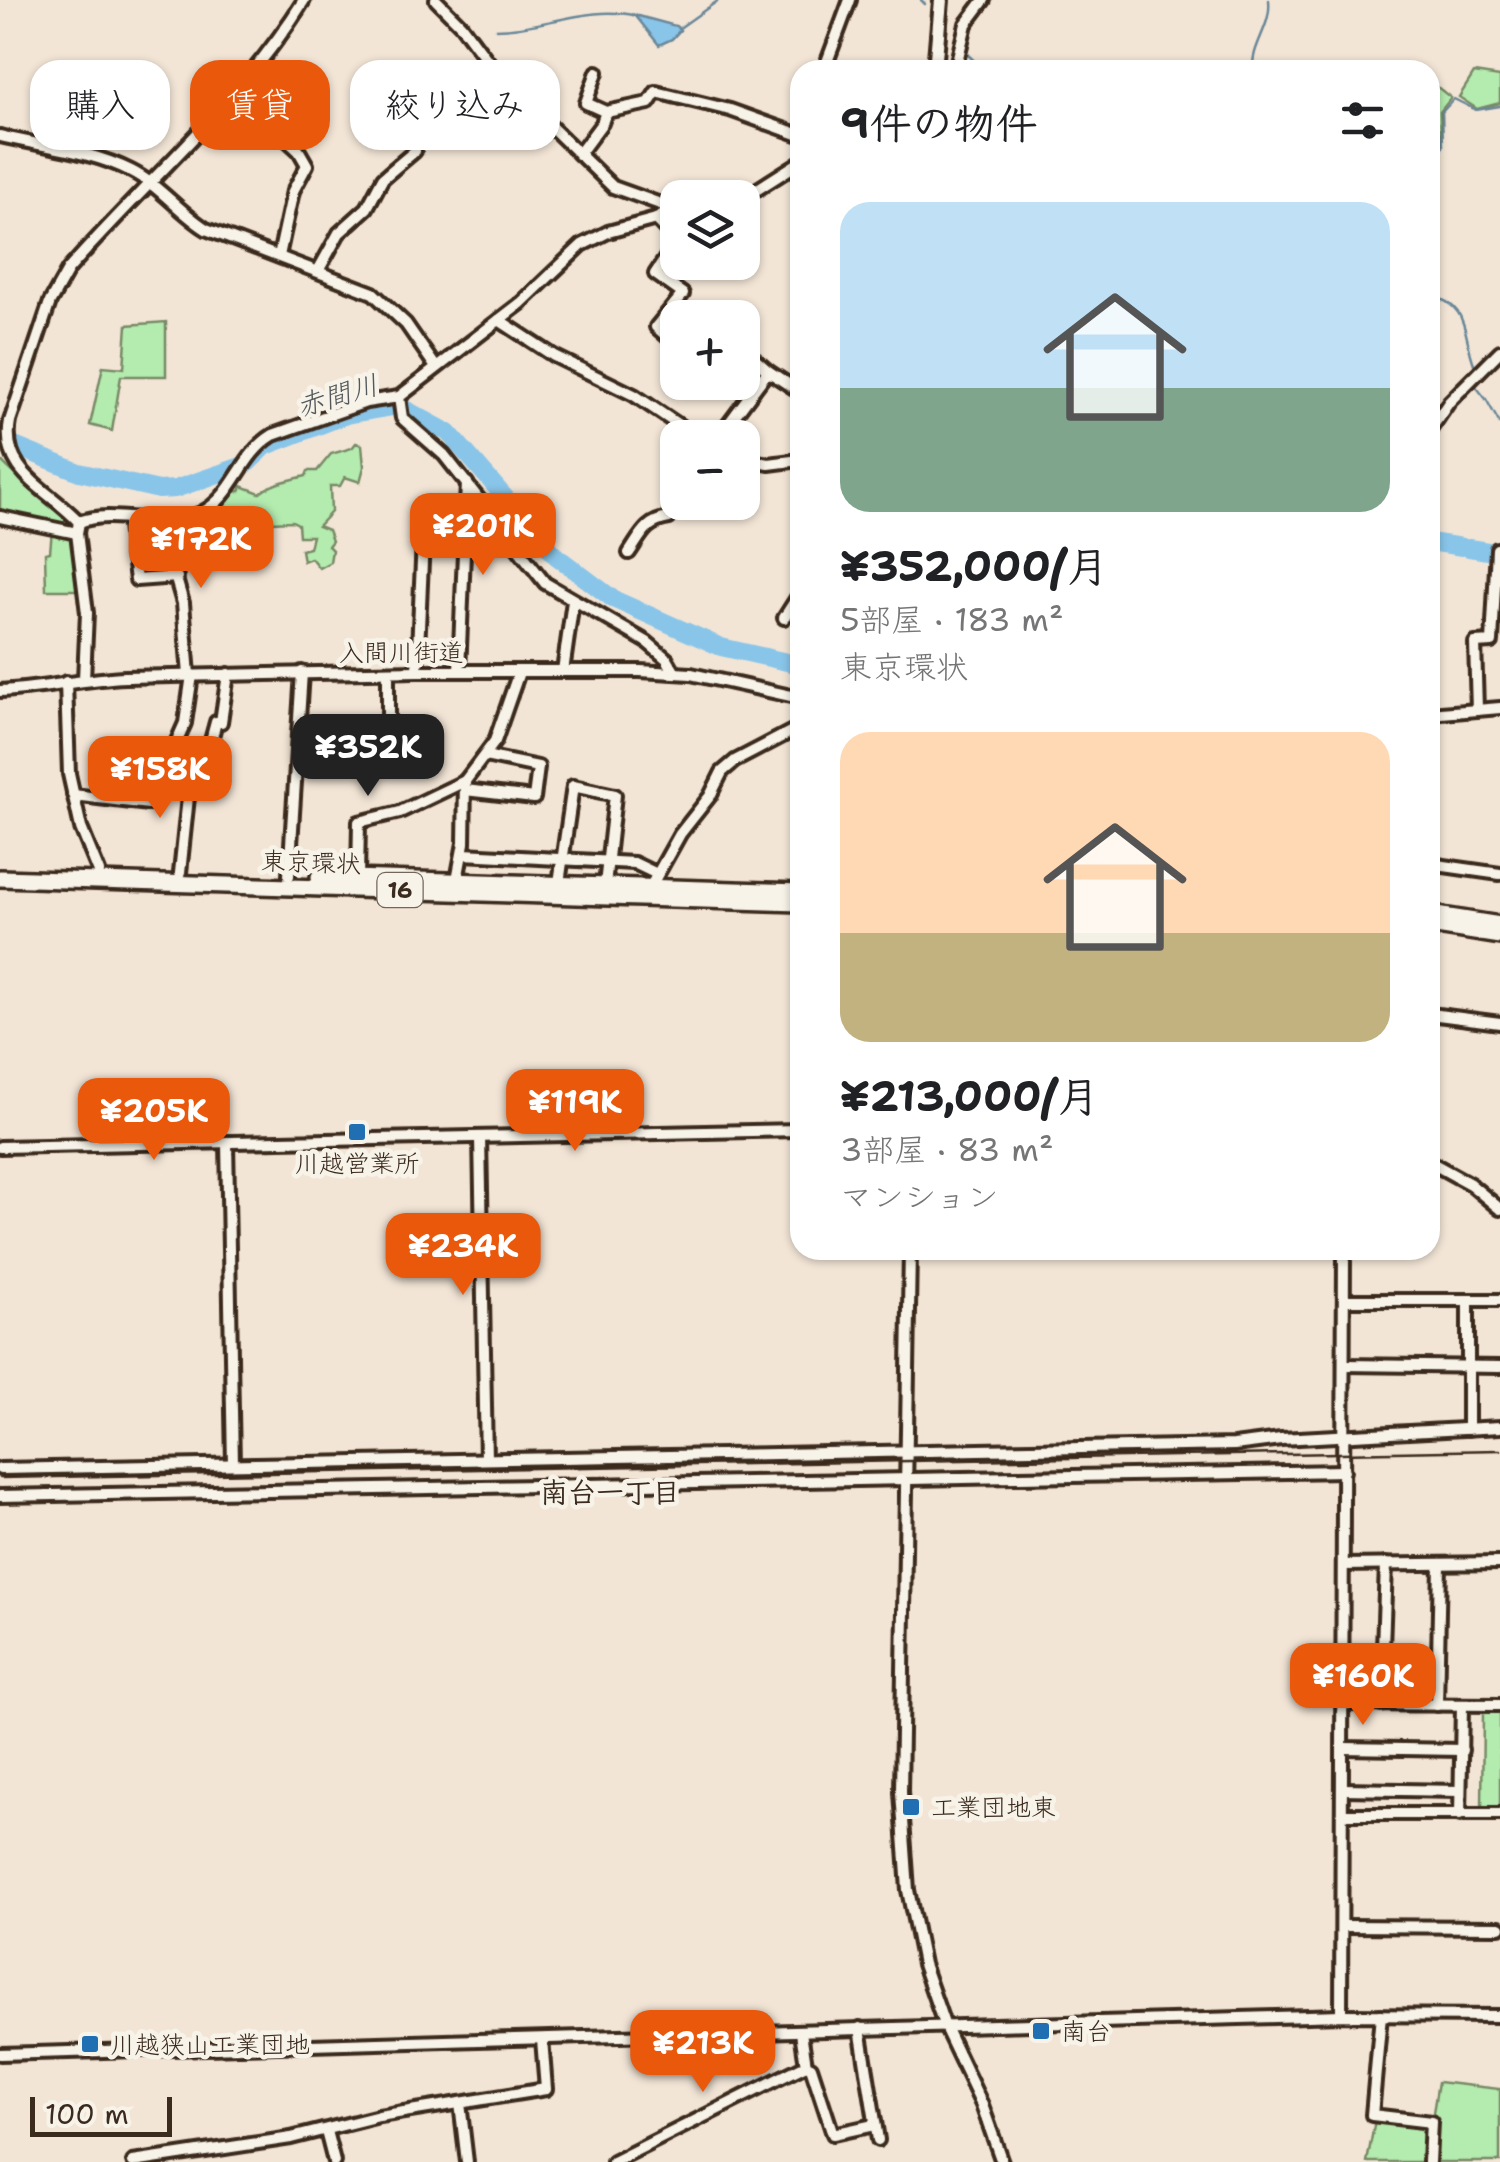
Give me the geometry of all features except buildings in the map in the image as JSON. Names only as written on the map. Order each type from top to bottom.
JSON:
[{"type":"highway","name":"東京環状","points":[[0,870],[605,885],[654,880],[790,891]]},
{"type":"highway","name":"東京環状","points":[[0,878],[790,903]]},
{"type":"highway","points":[[1440,916],[1500,925]]},
{"type":"highway","points":[[1440,927],[1500,936]]},
{"type":"main road","points":[[937,60],[941,0]]},
{"type":"street","points":[[260,60],[304,0]]},
{"type":"street","points":[[436,0],[461,25],[499,76],[612,187],[660,205]]},
{"type":"street","points":[[828,60],[850,0]]},
{"type":"street","points":[[957,60],[966,24],[984,0]]},
{"type":"street","points":[[597,72],[586,103],[606,112],[650,103],[656,92],[730,110],[790,131]]},
{"type":"street","points":[[579,154],[606,112]]},
{"type":"street","points":[[0,136],[112,162],[151,184],[184,215],[206,229],[365,288],[406,324],[435,366]]},
{"type":"street","points":[[84,678],[88,613],[78,528],[19,472],[8,443],[42,322],[58,286],[128,203],[190,140]]},
{"type":"street","points":[[279,256],[293,191],[307,165],[298,150]]},
{"type":"street","points":[[318,271],[339,233],[367,208],[383,178],[415,151]]},
{"type":"street","points":[[760,188],[790,168]]},
{"type":"street","points":[[400,404],[435,366],[499,320],[589,240],[660,218]]},
{"type":"street","points":[[656,220],[677,240],[654,274],[683,294],[678,300]]},
{"type":"street","points":[[499,320],[554,356],[634,395],[671,420]]},
{"type":"street","points":[[1440,415],[1500,351]]},
{"type":"street","points":[[760,364],[790,385]]},
{"type":"street","points":[[731,420],[768,371]]},
{"type":"street","points":[[0,516],[78,528],[128,518],[186,518],[202,513],[223,495],[252,449],[274,435],[366,402],[400,404]]},
{"type":"street","points":[[400,404],[402,418],[431,441],[536,573],[573,600],[647,642],[676,673]]},
{"type":"street","points":[[760,462],[790,461]]},
{"type":"street","points":[[459,671],[467,483]]},
{"type":"street","points":[[128,518],[136,580],[178,577]]},
{"type":"street","points":[[74,794],[149,804],[185,722],[190,675],[183,604],[159,520]]},
{"type":"street","points":[[629,553],[652,521],[660,520]]},
{"type":"street","points":[[417,671],[423,540],[465,540]]},
{"type":"street","points":[[1477,710],[1475,643],[1492,642],[1497,550]]},
{"type":"street","points":[[563,671],[573,600]]},
{"type":"street","points":[[784,618],[790,609]]},
{"type":"street","name":"入間川街道","points":[[0,691],[28,690],[84,678],[563,671],[676,673],[790,696]]},
{"type":"street","points":[[289,876],[302,672]]},
{"type":"street","points":[[380,768],[388,719],[388,672]]},
{"type":"street","points":[[358,878],[359,822],[400,812],[465,785],[495,741],[519,672]]},
{"type":"street","points":[[180,872],[190,778],[204,764],[216,722],[221,722],[228,674]]},
{"type":"street","points":[[66,682],[68,764],[81,828],[99,872]]},
{"type":"street","points":[[1440,713],[1500,708]]},
{"type":"street","points":[[463,854],[634,863],[654,880],[722,772],[735,760],[790,732]]},
{"type":"street","points":[[465,785],[534,798],[538,766],[485,756]]},
{"type":"street","points":[[457,880],[463,854],[465,785]]},
{"type":"street","points":[[559,883],[574,786],[615,794],[605,885]]},
{"type":"street","points":[[1440,865],[1500,874]]},
{"type":"street","points":[[1440,1015],[1500,1023]]},
{"type":"street","points":[[0,1146],[790,1130]]},
{"type":"street","points":[[480,1137],[486,1459]]},
{"type":"street","points":[[227,1142],[233,1464]]},
{"type":"street","points":[[1440,1168],[1470,1184],[1500,1210]]},
{"type":"street","points":[[910,1260],[902,1836],[917,1944],[945,2027],[982,2105],[1002,2162]]},
{"type":"street","points":[[1342,2015],[1344,1260]]},
{"type":"street","points":[[1344,1300],[1500,1300]]},
{"type":"street","points":[[1468,1300],[1468,1429]]},
{"type":"street","points":[[1344,1364],[1500,1367]]},
{"type":"street","points":[[0,1469],[1234,1445],[1500,1427]]},
{"type":"street","points":[[0,1496],[1344,1472]]},
{"type":"street","points":[[1343,1565],[1500,1562]]},
{"type":"street","points":[[1381,1705],[1386,1564]]},
{"type":"street","points":[[1437,1705],[1440,1564]]},
{"type":"street","points":[[1344,1704],[1500,1706]]},
{"type":"street","points":[[1460,1814],[1462,1705]]},
{"type":"street","points":[[1343,1748],[1462,1750]]},
{"type":"street","points":[[1342,1789],[1460,1791]]},
{"type":"street","points":[[1342,1814],[1500,1814]]},
{"type":"street","points":[[1342,1926],[1500,1927]]},
{"type":"street","points":[[0,2054],[1342,2015],[1500,2016]]},
{"type":"street","points":[[1381,2015],[1372,2115],[1432,2122],[1429,2162]]},
{"type":"street","points":[[860,2028],[878,2140]]},
{"type":"street","points":[[801,2032],[806,2065]]},
{"type":"street","points":[[134,2162],[546,2089],[542,2039]]},
{"type":"street","points":[[806,2065],[811,2067],[833,2134],[874,2125]]},
{"type":"street","points":[[612,2162],[806,2065]]},
{"type":"street","points":[[460,2103],[467,2162]]},
{"type":"street","points":[[326,2131],[334,2162]]},
{"type":"green space","points":[[1474,73],[1500,77],[1500,103],[1477,109],[1459,97]]},
{"type":"green space","points":[[1440,89],[1451,98],[1440,112]]},
{"type":"green space","points":[[166,322],[166,376],[121,376],[112,431],[90,425],[103,366],[124,368],[127,325]]},
{"type":"green space","points":[[356,443],[362,445],[364,467],[360,482],[345,477],[340,486],[330,486],[331,512],[318,526],[328,530],[332,541],[328,546],[332,550],[330,562],[319,568],[311,558],[303,561],[301,550],[309,548],[312,536],[299,536],[298,524],[292,521],[264,519],[239,543],[229,539],[225,517],[204,519],[225,505],[242,486],[260,493],[306,476],[308,471],[317,471],[331,454]]},
{"type":"green space","points":[[0,459],[58,509],[70,527],[0,513]]},
{"type":"green space","points":[[52,530],[71,536],[80,590],[46,590],[45,553],[50,552]]},
{"type":"green space","points":[[1483,1711],[1500,1711],[1500,1810],[1482,1810]]},
{"type":"green space","points":[[1438,2082],[1500,2089],[1500,2162],[1367,2162],[1375,2120],[1431,2125]]},
{"type":"water","points":[[635,15],[676,26],[680,30],[659,45]]},
{"type":"waterway","points":[[678,29],[719,0]]},
{"type":"waterway","points":[[921,0],[925,4]]},
{"type":"waterway","points":[[1253,60],[1269,0]]},
{"type":"waterway","points":[[496,29],[602,13],[637,16]]},
{"type":"waterway","points":[[965,52],[973,60]]},
{"type":"waterway","points":[[1440,149],[1442,112],[1454,99],[1476,110],[1500,106]]},
{"type":"waterway","points":[[1440,299],[1458,313],[1474,364]]},
{"type":"waterway","points":[[1474,384],[1500,424]]},
{"type":"waterway","name":"赤間川","points":[[0,440],[79,472],[159,490],[175,489],[247,464],[266,446],[346,415],[399,406],[449,433],[556,556],[613,599],[721,647],[790,663]]},
{"type":"waterway","name":"赤間川","points":[[1440,544],[1462,547]]},
{"type":"waterway","name":"赤間川","points":[[1469,548],[1494,552]]},
{"type":"railway","points":[[0,1478],[1500,1450]]},
{"type":"place","name":"川越営業所","points":[[357,1132]]},
{"type":"place","name":"工業団地東","points":[[911,1807]]},
{"type":"place","name":"南台","points":[[1041,2031]]},
{"type":"place","name":"川越狭山工業団地","points":[[90,2044]]},
{"type":"district","name":"南台一丁目","points":[[610,1492]]}]
